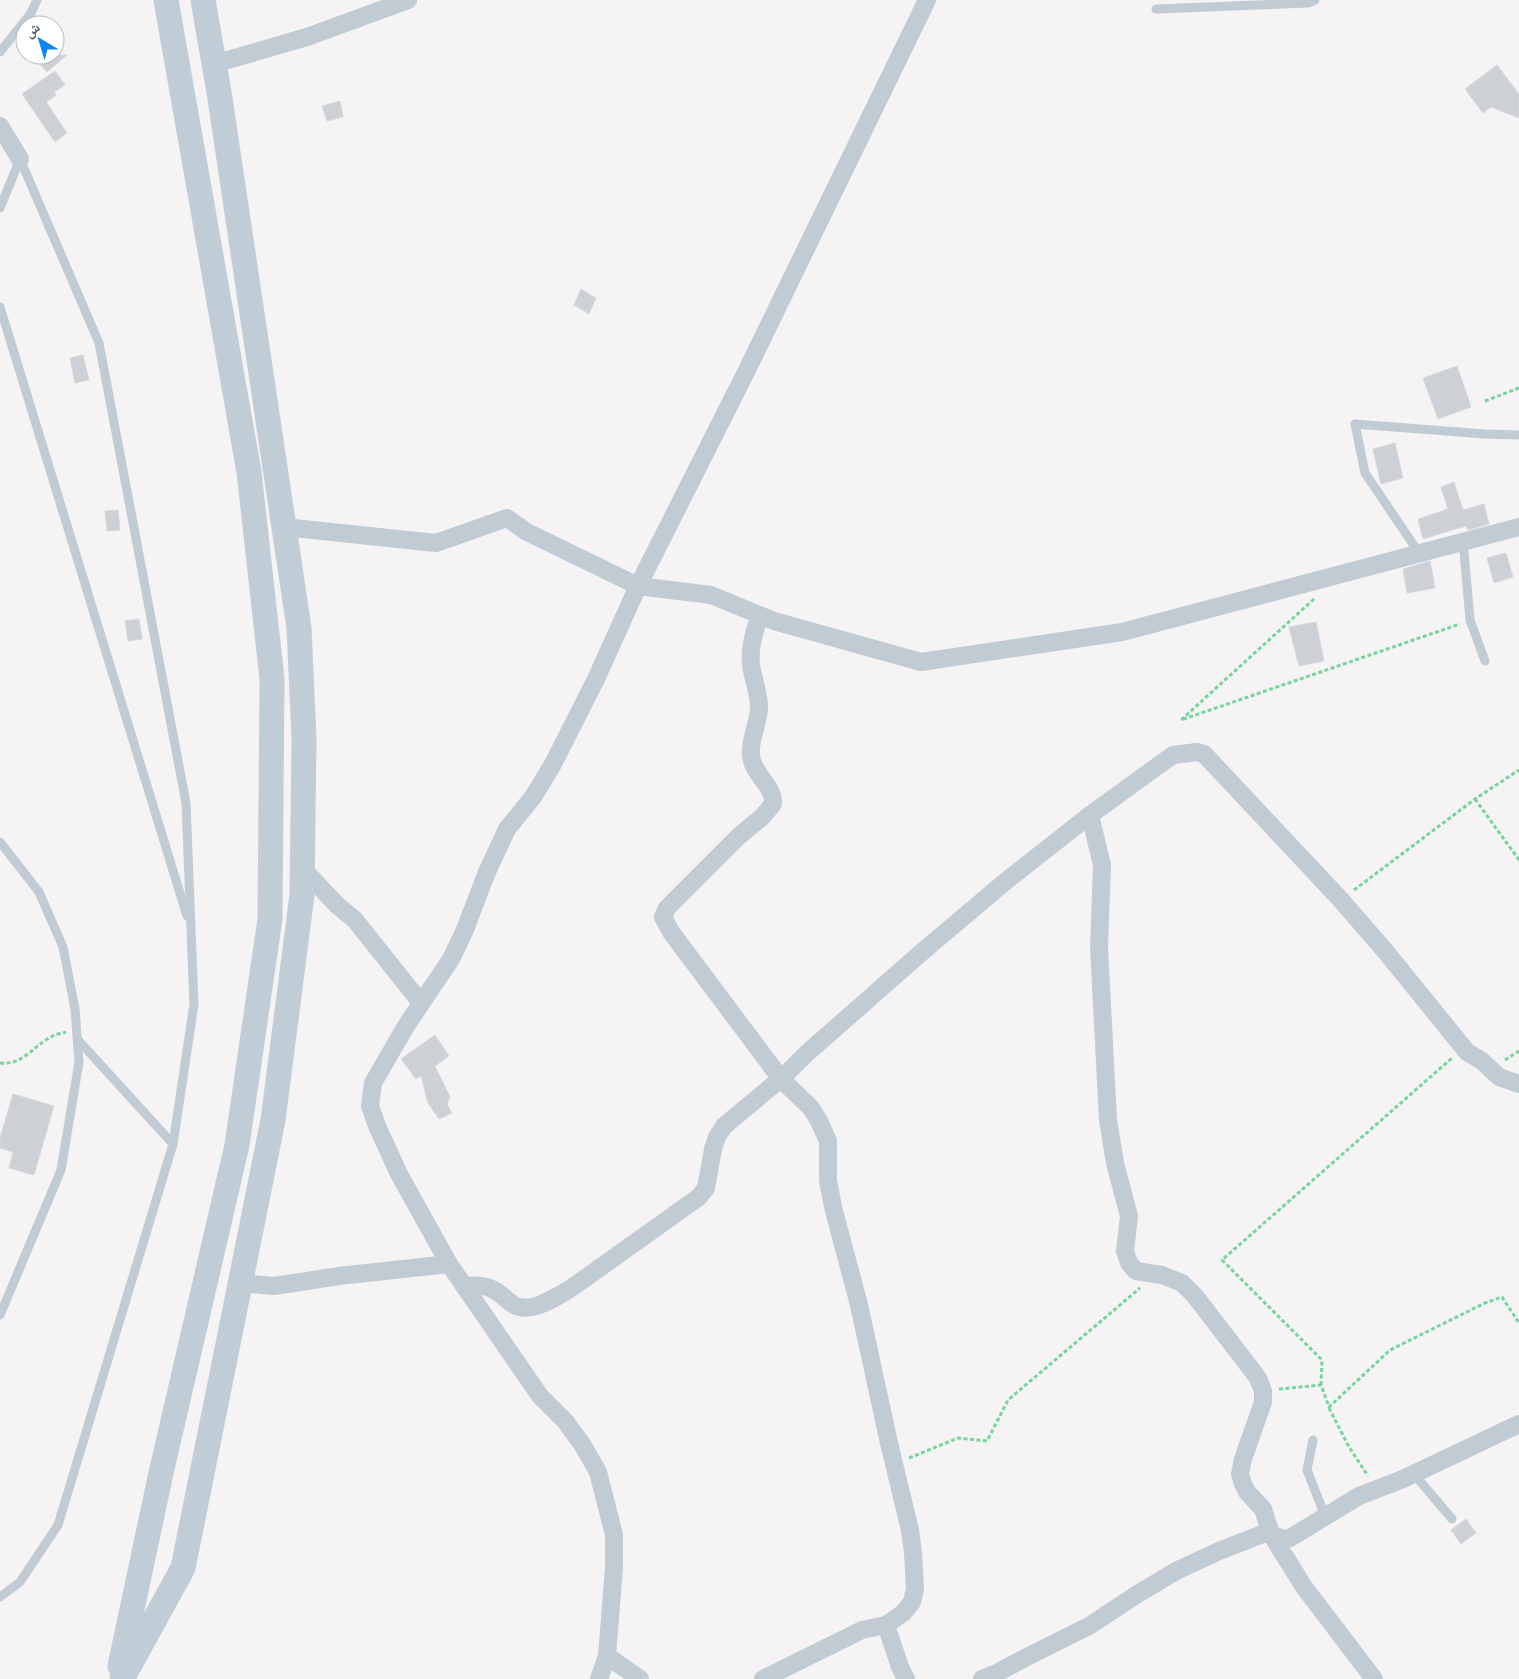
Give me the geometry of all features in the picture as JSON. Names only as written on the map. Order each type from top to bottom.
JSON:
[{"type":"main road","points":[[117,1679],[161,1473],[236,1145],[270,919],[272,679],[250,472],[166,0]]},
{"type":"main road","points":[[122,1679],[183,1568],[273,1120],[302,895],[304,738],[299,628],[220,92],[202,0]]},
{"type":"main road","points":[[183,98],[220,92]]},
{"type":"street","points":[[214,64],[307,36],[408,0]]},
{"type":"street","points":[[599,1679],[607,1656],[614,1567],[614,1535],[598,1472],[582,1444],[565,1421],[540,1396],[449,1264],[398,1174],[377,1126],[370,1106],[373,1083],[421,1002],[451,959],[507,829],[533,797],[553,764],[596,679],[638,586],[745,374],[927,0]]},
{"type":"street","points":[[0,126],[20,159]]},
{"type":"street","points":[[284,528],[436,543],[507,518],[527,532],[638,586],[711,595],[774,622],[921,662],[1122,632],[1519,527]]},
{"type":"street","points":[[760,616],[754,633],[751,652],[751,664],[759,706],[758,721],[750,755],[753,764],[773,797],[773,804],[762,817],[739,836],[667,908],[663,917],[671,932],[781,1079],[811,1108],[828,1141],[828,1181],[832,1207],[859,1304],[910,1530],[915,1589],[912,1602],[903,1613],[886,1626],[862,1630],[763,1679]]},
{"type":"street","points":[[464,1286],[486,1285],[500,1293],[511,1304],[525,1308],[556,1298],[699,1197],[706,1188],[713,1149],[717,1137],[724,1126],[781,1079],[806,1054],[1006,881],[1090,815],[1173,755],[1197,752],[1204,754],[1211,760],[1341,900],[1467,1052],[1482,1061],[1499,1077],[1519,1084]]},
{"type":"street","points":[[1090,815],[1102,865],[1099,947],[1108,1120],[1115,1163],[1129,1216],[1125,1251],[1136,1271],[1162,1275],[1182,1283],[1195,1296],[1258,1378],[1263,1391],[1263,1402],[1243,1459],[1240,1474],[1243,1484],[1263,1509],[1272,1534],[1304,1587],[1374,1679]]},
{"type":"street","points":[[302,868],[354,920],[421,1002]]},
{"type":"street","points":[[241,1283],[274,1286],[339,1276],[449,1264]]},
{"type":"street","points":[[982,1679],[1089,1626],[1176,1571],[1219,1550],[1265,1533],[1286,1539],[1290,1538],[1359,1496],[1414,1474],[1519,1424]]},
{"type":"street","points":[[886,1626],[901,1675]]},
{"type":"street","points":[[607,1656],[640,1679]]},
{"type":"lane","points":[[0,52],[31,12],[37,0]]},
{"type":"lane","points":[[1156,8],[1308,3],[1314,0]]},
{"type":"lane","points":[[0,208],[20,159]]},
{"type":"lane","points":[[0,1597],[20,1582],[58,1525],[172,1144],[194,1004],[186,803],[99,343],[20,159]]},
{"type":"lane","points":[[0,307],[191,929]]},
{"type":"lane","points":[[1419,553],[1365,473],[1355,424],[1519,435]]},
{"type":"lane","points":[[1463,542],[1470,620],[1485,661]]},
{"type":"lane","points":[[0,842],[39,892],[63,947],[75,1009],[80,1062],[61,1170],[0,1315]]},
{"type":"lane","points":[[78,1040],[172,1144]]},
{"type":"lane","points":[[1313,1440],[1307,1470],[1325,1516]]},
{"type":"lane","points":[[1414,1474],[1452,1519]]},
{"type":"path","points":[[1485,401],[1519,388]]},
{"type":"path","points":[[1342,573],[1181,720],[1470,620]]},
{"type":"path","points":[[1341,900],[1475,799],[1519,770]]},
{"type":"path","points":[[1475,799],[1519,860]]},
{"type":"path","points":[[0,1063],[7,1064],[22,1059],[54,1035],[77,1029]]},
{"type":"path","points":[[1376,1489],[1349,1447],[1329,1408],[1321,1384],[1322,1360],[1222,1260],[1464,1048]]},
{"type":"path","points":[[894,1465],[958,1438],[987,1441],[1008,1400],[1156,1275]]},
{"type":"path","points":[[1329,1408],[1390,1350],[1485,1303],[1502,1297],[1519,1323]]},
{"type":"path","points":[[1263,1391],[1321,1384]]},
{"type":"building","points":[[41,65],[55,65],[47,72]]},
{"type":"building","points":[[1497,65],[1519,94],[1519,118],[1491,107],[1483,113],[1465,89]]},
{"type":"building","points":[[55,71],[65,85],[54,92],[56,95],[46,102],[67,133],[55,142],[22,94]]},
{"type":"building","points":[[340,101],[343,117],[327,121],[322,106]]},
{"type":"building","points":[[581,289],[596,298],[589,314],[574,305]]},
{"type":"building","points":[[83,355],[89,380],[75,383],[70,358]]},
{"type":"building","points":[[1457,366],[1471,407],[1438,419],[1423,378]]},
{"type":"building","points":[[1395,443],[1403,478],[1381,484],[1373,449]]},
{"type":"building","points":[[1454,482],[1463,510],[1484,504],[1489,524],[1468,530],[1466,526],[1423,539],[1418,519],[1448,509],[1441,487]]},
{"type":"building","points":[[118,510],[120,530],[107,531],[105,511]]},
{"type":"building","points":[[1506,553],[1513,577],[1494,583],[1487,558]]},
{"type":"building","points":[[1430,561],[1435,588],[1407,593],[1403,569]]},
{"type":"building","points":[[139,619],[142,639],[128,641],[125,621]]},
{"type":"building","points":[[1316,622],[1324,661],[1299,666],[1289,627]]},
{"type":"building","points":[[435,1035],[449,1056],[435,1066],[450,1097],[447,1104],[452,1113],[439,1119],[428,1103],[421,1076],[416,1079],[401,1059]]},
{"type":"building","points":[[13,1094],[54,1106],[34,1175],[9,1168],[13,1152],[0,1148],[0,1138]]},
{"type":"building","points":[[1466,1519],[1476,1533],[1461,1544],[1451,1530]]}]
